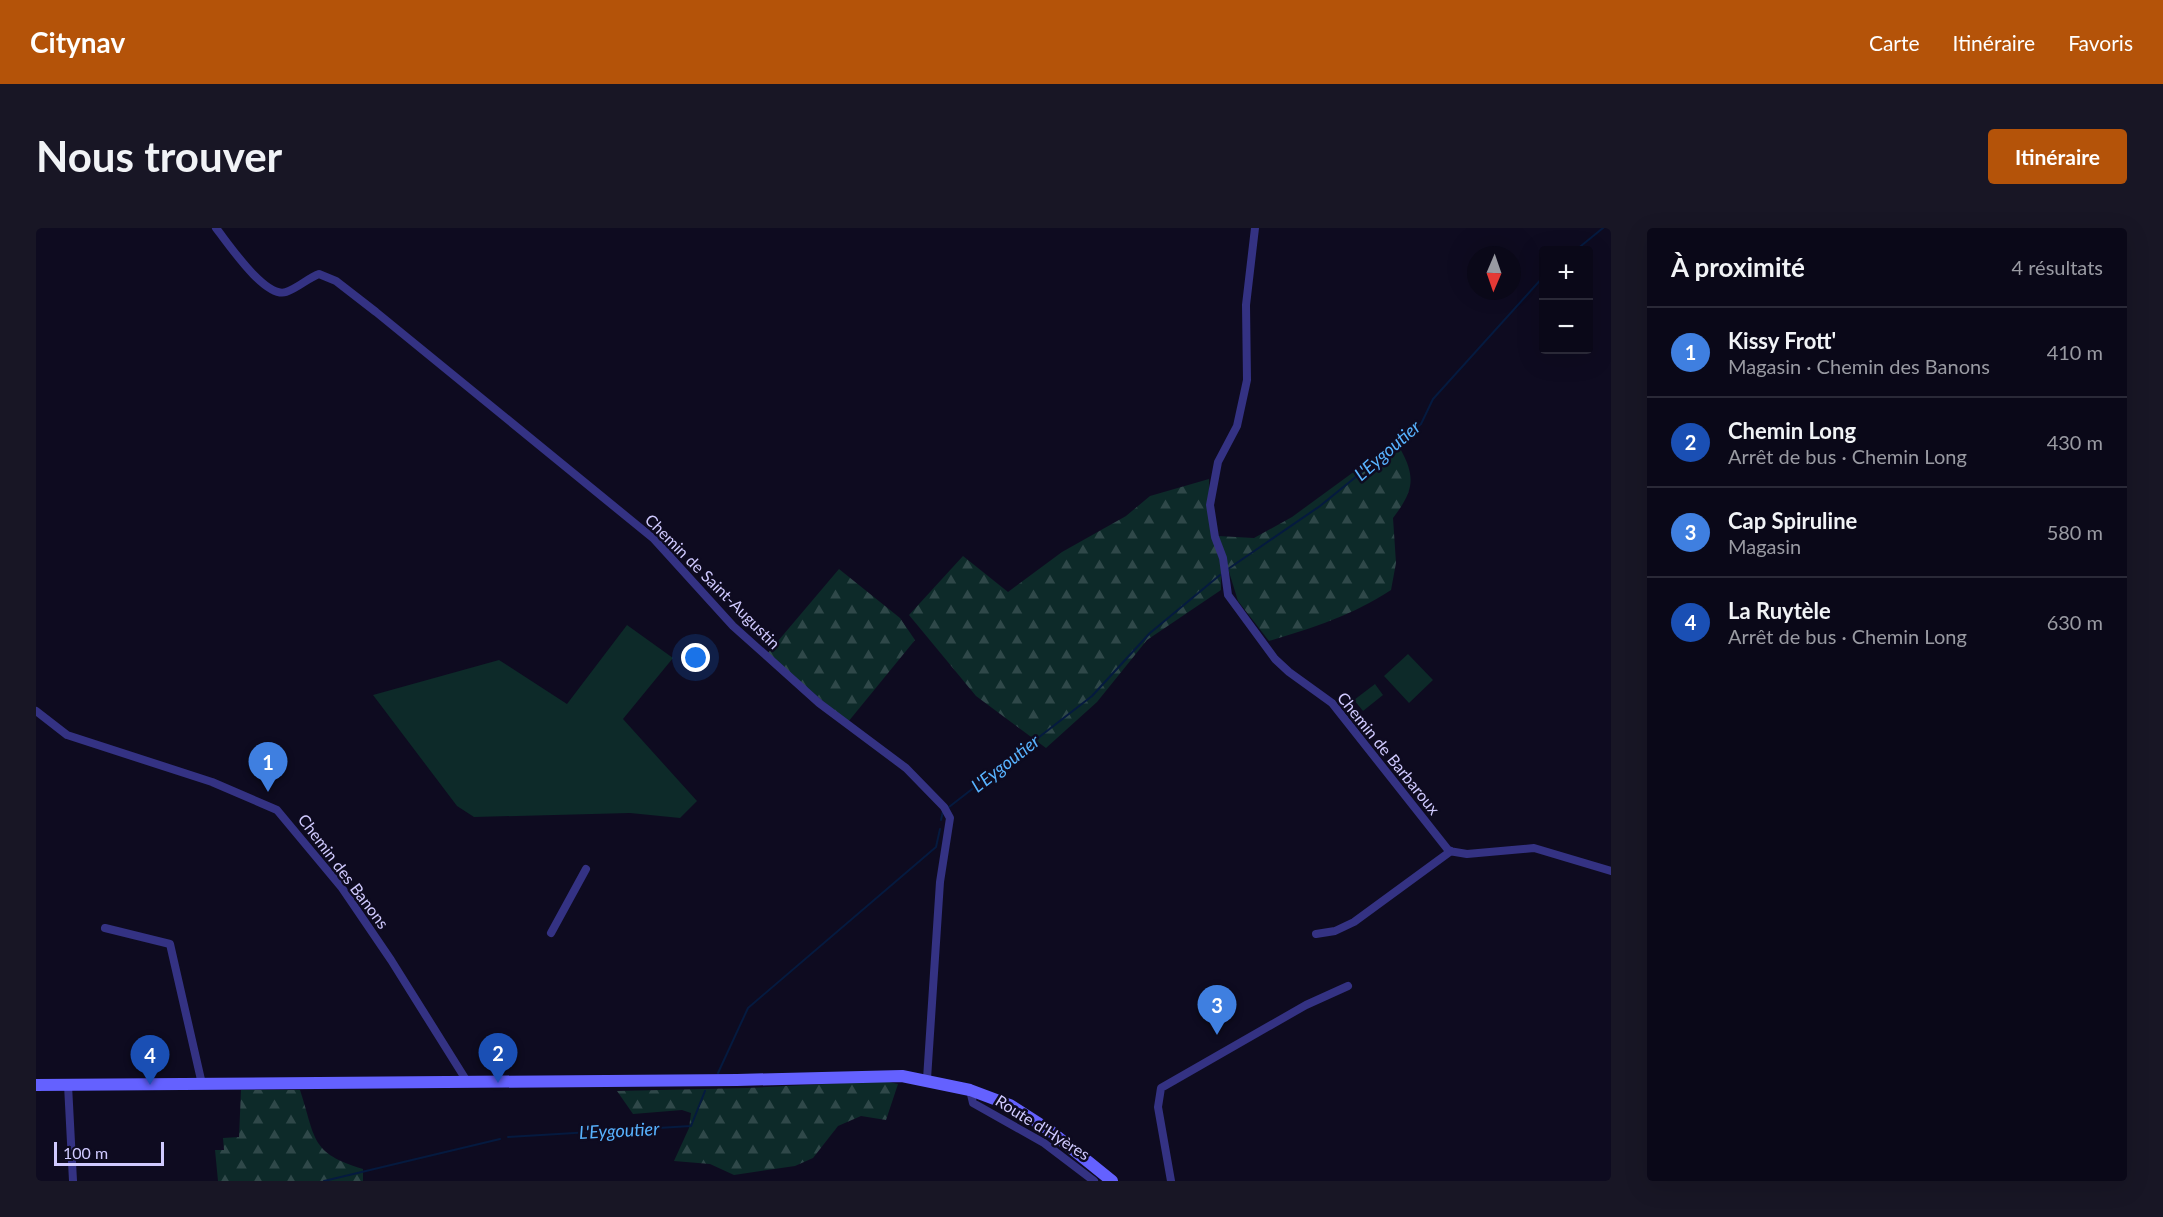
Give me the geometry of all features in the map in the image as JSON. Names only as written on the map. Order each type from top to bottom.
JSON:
[{"type":"main road","name":"Route d'Hyères","points":[[36,1085],[763,1080],[879,1076],[927,1079],[990,1097],[1032,1118],[1112,1181]]},
{"type":"street","name":"Chemin de Saint-Augustin","points":[[216,228],[238,257],[270,289],[286,292],[319,274],[336,280],[654,539],[745,638],[818,702],[906,768],[944,807],[950,818],[940,882],[927,1079]]},
{"type":"street","name":"Chemin de Barbaroux","points":[[1255,228],[1246,305],[1247,380],[1237,426],[1218,462],[1210,505],[1215,537],[1223,558],[1228,595],[1275,658],[1289,672],[1332,703],[1426,824],[1451,851]]},
{"type":"street","name":"Chemin des Banons","points":[[36,711],[67,735],[212,782],[277,810],[342,888],[391,960],[468,1083]]},
{"type":"street","points":[[1316,934],[1335,931],[1354,922],[1451,851],[1467,854],[1534,848],[1611,871]]},
{"type":"street","points":[[551,933],[586,869]]},
{"type":"street","points":[[105,928],[170,944],[201,1084]]},
{"type":"street","points":[[1172,1181],[1158,1107],[1161,1088],[1251,1039],[1306,1005],[1348,986]]},
{"type":"street","points":[[68,1085],[73,1181]]},
{"type":"street","name":"Route d'Hyères","points":[[970,1090],[973,1103],[1044,1143],[1095,1181]]},
{"type":"green space","points":[[1396,441],[1407,463],[1411,480],[1406,498],[1393,518],[1396,563],[1391,590],[1362,607],[1332,620],[1269,641],[1238,601],[1218,536],[1254,538],[1292,517]]},
{"type":"green space","points":[[1209,479],[1210,529],[1221,564],[1221,590],[1147,640],[1097,702],[1046,748],[976,696],[909,615],[963,556],[1008,592],[1062,552],[1126,516],[1150,496]]},
{"type":"green space","points":[[839,569],[900,618],[915,640],[848,722],[767,654]]},
{"type":"green space","points":[[627,625],[673,658],[623,719],[697,801],[680,818],[630,813],[474,817],[457,806],[373,695],[499,660],[567,704]]},
{"type":"green space","points":[[1408,654],[1433,680],[1409,703],[1384,676]]},
{"type":"green space","points":[[1375,684],[1383,695],[1363,711],[1354,700]]},
{"type":"green space","points":[[885,1081],[898,1084],[886,1120],[861,1116],[838,1126],[813,1158],[795,1166],[734,1175],[710,1164],[674,1161],[689,1128],[691,1113],[682,1110],[633,1114],[617,1091],[747,1088]]},
{"type":"green space","points":[[241,1090],[300,1090],[318,1142],[333,1157],[363,1169],[363,1181],[218,1181],[215,1150],[224,1150],[223,1138],[239,1137]]},
{"type":"waterway","name":"L'Eygoutier","points":[[1581,246],[1603,228]]},
{"type":"waterway","name":"L'Eygoutier","points":[[1228,569],[1320,506],[1421,424],[1433,399],[1539,282]]},
{"type":"waterway","name":"L'Eygoutier","points":[[949,807],[1092,696],[1150,633],[1220,575]]},
{"type":"waterway","name":"L'Eygoutier","points":[[941,820],[943,811]]},
{"type":"waterway","name":"L'Eygoutier","points":[[718,1073],[748,1008],[936,847],[940,829]]},
{"type":"waterway","name":"L'Eygoutier","points":[[508,1137],[691,1126],[705,1091]]},
{"type":"waterway","name":"L'Eygoutier","points":[[324,1181],[500,1139]]},
{"type":"place","name":"Kissy Frott'","points":[[268,792]]},
{"type":"place","name":"Cap Spiruline","points":[[1217,1035]]},
{"type":"place","name":"Chemin Long","points":[[498,1083]]},
{"type":"place","name":"La Ruytèle","points":[[150,1085]]}]
